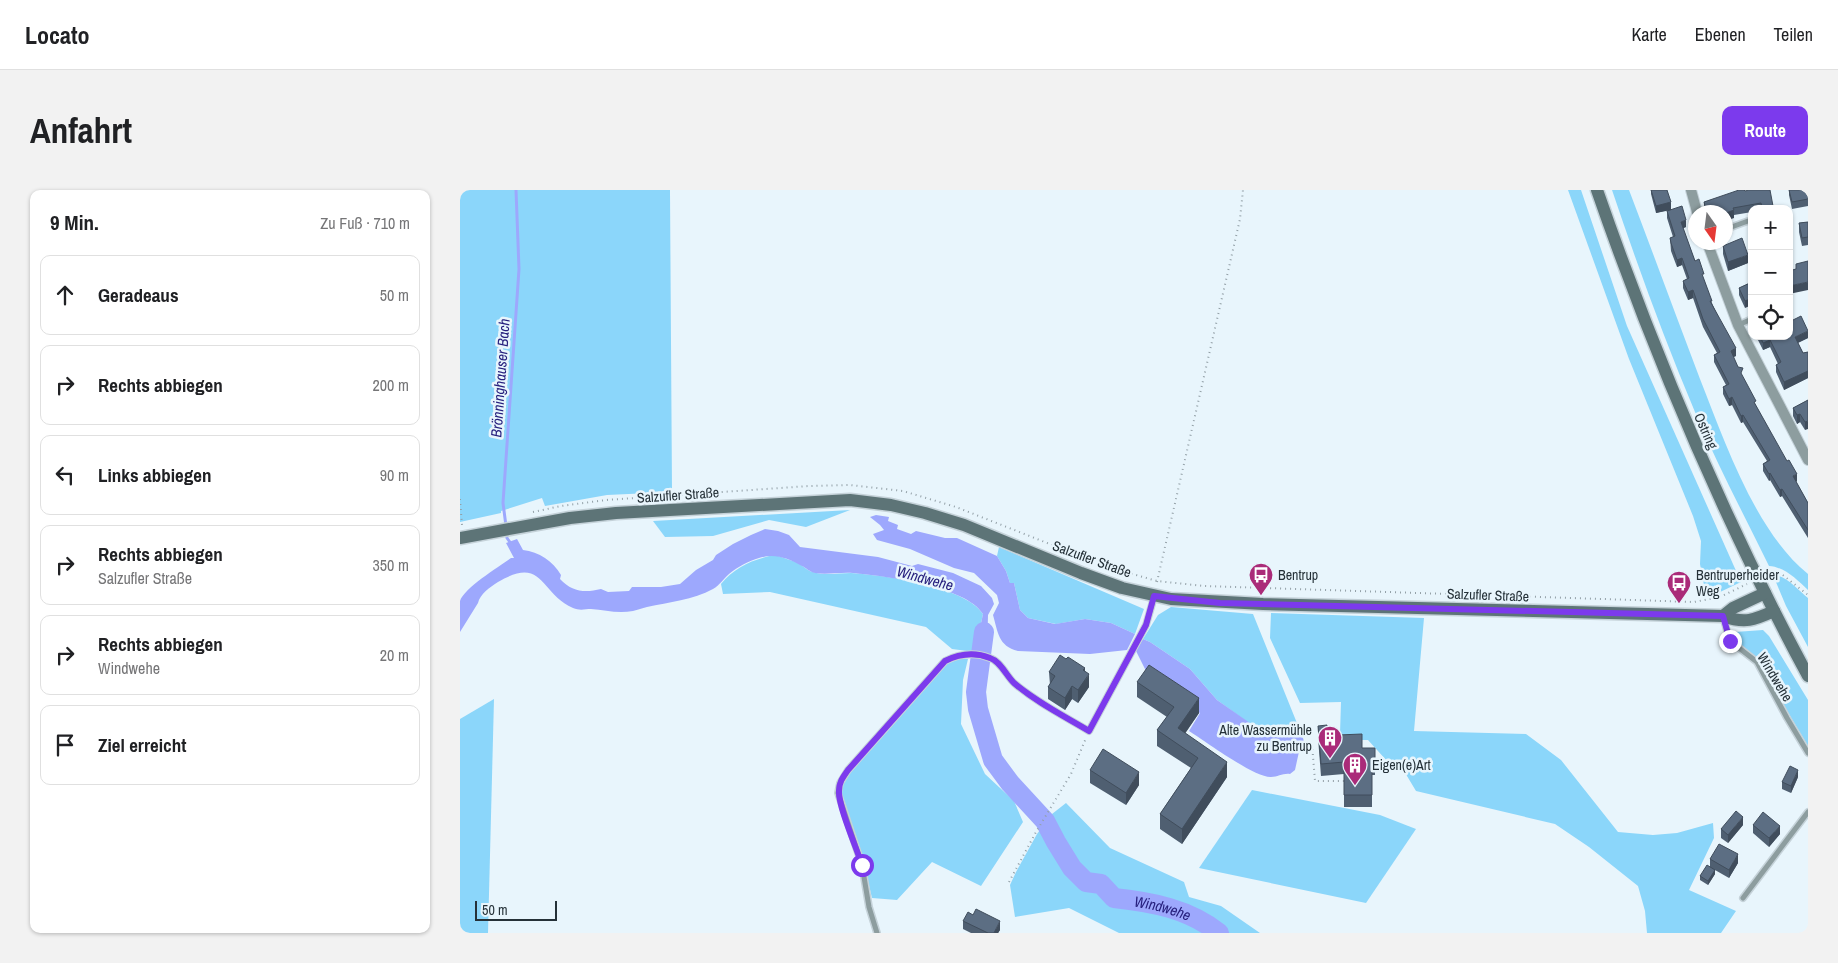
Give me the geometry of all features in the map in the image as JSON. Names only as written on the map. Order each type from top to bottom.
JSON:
[{"type":"main road","name":"Ostring","points":[[1597,190],[1666,378],[1708,474],[1765,593],[1808,676]]},
{"type":"main road","name":"Salzufler Straße","points":[[460,538],[513,527],[616,513],[850,500],[891,505],[925,512],[964,525],[1122,588],[1154,596],[1188,601],[1723,616],[1738,621],[1754,620],[1774,611]]},
{"type":"main road","points":[[1723,616],[1733,608],[1765,593]]},
{"type":"street","points":[[1691,190],[1695,205]]},
{"type":"street","points":[[1710,250],[1738,325],[1805,449],[1808,460]]},
{"type":"lane","points":[[1733,226],[1748,221]]},
{"type":"lane","points":[[1738,325],[1748,321]]},
{"type":"lane","points":[[877,933],[862,865],[838,793],[840,783],[848,770],[945,661],[966,654],[989,657],[995,660],[1009,677],[1026,692],[1089,731],[1146,625],[1154,596]]},
{"type":"lane","name":"Windwehe","points":[[1723,616],[1730,641],[1757,662],[1808,753]]},
{"type":"lane","points":[[1743,898],[1808,812]]},
{"type":"path","points":[[1154,596],[1240,219],[1243,190]]},
{"type":"path","points":[[529,513],[606,500],[800,486],[850,485],[903,491],[956,506],[1108,567],[1157,581],[1212,586],[1694,602],[1714,598],[1740,588]]},
{"type":"path","points":[[460,499],[461,512]]},
{"type":"path","points":[[1771,572],[1779,572],[1808,595]]},
{"type":"path","points":[[1009,882],[1048,811],[1071,774],[1089,731]]},
{"type":"path","points":[[1312,744],[1315,781],[1344,781]]},
{"type":"shaded area","points":[[460,190],[670,190],[672,492],[607,495],[545,506],[542,498],[501,511],[501,513],[460,522]]},
{"type":"shaded area","points":[[1568,190],[1581,190],[1627,326],[1741,582],[1718,593],[1706,596],[1700,564],[1701,541],[1693,516],[1629,359]]},
{"type":"shaded area","points":[[1612,190],[1629,190],[1731,457],[1757,510],[1772,534],[1789,556],[1808,574],[1808,590],[1785,571],[1769,566],[1731,489],[1703,431],[1672,357]]},
{"type":"shaded area","points":[[850,510],[806,527],[769,520],[713,536],[665,537],[653,521]]},
{"type":"shaded area","points":[[999,547],[1144,609],[1135,634],[1111,623],[1085,619],[1056,624],[1028,618],[1020,610],[1014,583],[1010,583],[1006,571],[997,556]]},
{"type":"shaded area","points":[[775,555],[800,564],[809,571],[827,574],[851,573],[902,579],[941,589],[959,596],[973,604],[983,614],[975,652],[952,649],[926,627],[770,592],[723,594],[721,584],[738,568],[752,561]]},
{"type":"shaded area","points":[[1773,575],[1783,577],[1808,598],[1808,647],[1786,606]]},
{"type":"shaded area","points":[[1171,607],[1253,614],[1303,738],[1287,727],[1260,731],[1217,700],[1190,669],[1143,639],[1158,615]]},
{"type":"shaded area","points":[[1271,613],[1424,618],[1414,731],[1526,734],[1561,760],[1618,832],[1653,835],[1677,833],[1713,823],[1714,838],[1689,890],[1736,911],[1721,933],[1647,933],[1645,911],[1638,886],[1589,847],[1555,824],[1416,791],[1404,771],[1387,761],[1368,740],[1348,740],[1340,734],[1341,702],[1300,703],[1270,638]]},
{"type":"shaded area","points":[[1763,630],[1769,636],[1808,700],[1808,746],[1774,689],[1761,662],[1736,640],[1735,632]]},
{"type":"shaded area","points":[[959,659],[968,659],[963,680],[961,724],[985,774],[1014,801],[1023,822],[981,886],[932,862],[897,900],[872,898],[862,856],[842,796],[842,786],[845,779],[947,664]]},
{"type":"shaded area","points":[[494,699],[488,933],[460,933],[460,719]]},
{"type":"shaded area","points":[[1252,790],[1380,815],[1416,829],[1366,903],[1199,868]]},
{"type":"shaded area","points":[[1066,803],[1110,848],[1184,882],[1189,897],[1221,906],[1260,933],[1119,933],[1069,908],[1015,917],[1010,885],[1037,834],[1052,814]]},
{"type":"water","points":[[876,515],[889,517],[888,521],[898,525],[897,529],[911,534],[916,531],[945,538],[957,538],[997,556],[1006,571],[1010,583],[1014,583],[1020,610],[1028,618],[1055,624],[1085,619],[1111,623],[1135,634],[1127,650],[1090,654],[1018,651],[1011,649],[1000,638],[996,627],[993,615],[999,603],[997,595],[974,573],[954,568],[910,549],[877,540],[873,534],[884,530],[870,517]]},
{"type":"water","points":[[765,529],[789,535],[800,547],[878,557],[912,566],[918,564],[953,573],[981,586],[992,598],[994,604],[988,615],[987,653],[975,652],[983,614],[974,604],[960,596],[923,584],[903,580],[853,573],[815,573],[776,556],[759,558],[743,564],[705,593],[627,612],[576,609],[553,594],[533,574],[513,575],[498,582],[483,594],[460,632],[460,601],[463,596],[483,578],[511,558],[514,558],[506,543],[517,539],[523,550],[535,553],[550,561],[561,575],[560,579],[569,587],[590,591],[601,589],[608,592],[629,591],[632,587],[661,587],[680,584],[696,570],[713,560],[716,555],[733,544]]},
{"type":"water","points":[[1143,639],[1190,669],[1217,700],[1260,730],[1287,727],[1303,738],[1305,745],[1300,747],[1295,770],[1290,774],[1271,777],[1264,776],[1242,766],[1189,731],[1200,713],[1150,679],[1136,651]]},
{"type":"building","points":[[1651,190],[1667,190],[1671,202],[1656,206]]},
{"type":"building","points":[[1739,190],[1770,190],[1773,205],[1761,205],[1761,203],[1733,208],[1733,205],[1705,205],[1704,202]]},
{"type":"building","points":[[1789,190],[1808,190],[1808,199],[1792,202]]},
{"type":"building","points":[[1682,206],[1686,220],[1681,222],[1688,242],[1688,250],[1691,250],[1695,261],[1699,259],[1704,274],[1702,274],[1712,301],[1710,301],[1736,348],[1731,351],[1738,367],[1743,368],[1741,373],[1756,401],[1754,402],[1787,461],[1789,460],[1797,474],[1793,476],[1808,503],[1808,530],[1782,489],[1780,490],[1763,464],[1770,460],[1743,415],[1741,416],[1732,397],[1729,399],[1723,387],[1729,384],[1714,355],[1720,352],[1703,319],[1693,290],[1688,292],[1683,281],[1689,278],[1682,258],[1677,260],[1671,243],[1670,238],[1675,236],[1667,211]]},
{"type":"building","points":[[1808,222],[1808,237],[1802,238],[1799,223]]},
{"type":"building","points":[[1742,238],[1748,255],[1728,262],[1724,250],[1733,250],[1733,242]]},
{"type":"building","points":[[1808,261],[1808,282],[1793,285],[1793,270],[1796,269],[1796,264]]},
{"type":"building","points":[[1748,284],[1748,300],[1745,301],[1739,288]]},
{"type":"building","points":[[1801,316],[1808,331],[1795,337],[1803,353],[1808,352],[1808,371],[1784,382],[1776,365],[1781,362],[1770,340],[1793,340],[1793,320]]},
{"type":"building","points":[[1808,400],[1808,421],[1805,422],[1800,414],[1797,415],[1793,408]]},
{"type":"building","points":[[1060,655],[1066,659],[1068,657],[1085,668],[1083,670],[1089,674],[1078,690],[1072,686],[1065,698],[1048,687],[1055,676],[1049,672]]},
{"type":"building","points":[[1149,665],[1199,698],[1178,728],[1227,762],[1182,829],[1160,814],[1198,758],[1157,730],[1174,707],[1137,682]]},
{"type":"building","points":[[1327,725],[1327,731],[1338,730],[1338,735],[1362,734],[1362,748],[1375,748],[1375,763],[1372,763],[1372,795],[1344,795],[1344,762],[1321,764],[1318,726]]},
{"type":"building","points":[[1103,749],[1139,772],[1126,793],[1090,770]]},
{"type":"building","points":[[1790,766],[1798,770],[1791,786],[1782,782]]},
{"type":"building","points":[[1736,811],[1743,817],[1728,835],[1721,829]]},
{"type":"building","points":[[1763,812],[1780,826],[1769,838],[1753,825]]},
{"type":"building","points":[[1719,844],[1738,854],[1729,870],[1710,859]]},
{"type":"building","points":[[1707,865],[1715,870],[1708,881],[1700,876]]},
{"type":"building","points":[[976,909],[1000,921],[994,933],[988,933],[963,921],[968,912],[973,915]]},
{"type":"waterway","name":"Brönninghauser Bach","points":[[506,526],[503,503],[519,269],[516,190]]},
{"type":"waterway","name":"Brönninghauser Bach","points":[[506,532],[507,538],[512,545]]},
{"type":"waterway","name":"Windwehe","points":[[984,632],[976,692],[978,709],[993,760],[1010,783],[1045,821],[1072,868],[1086,882],[1101,884],[1114,898],[1142,902],[1183,912],[1219,933]]},
{"type":"place","name":"Bentrup","points":[[1261,596]]},
{"type":"place","name":"Bentruperheider Weg","points":[[1679,604]]},
{"type":"place","name":"Alte Wassermühle zu Bentrup","points":[[1330,759]]},
{"type":"place","name":"Eigen(e)Art","points":[[1355,786]]},
{"type":"route","points":[[862,865],[838,793],[842,777],[945,661],[966,654],[989,657],[995,660],[1013,682],[1026,692],[1089,731],[1146,625],[1154,596],[1220,603],[1723,616],[1730,641]]}]
